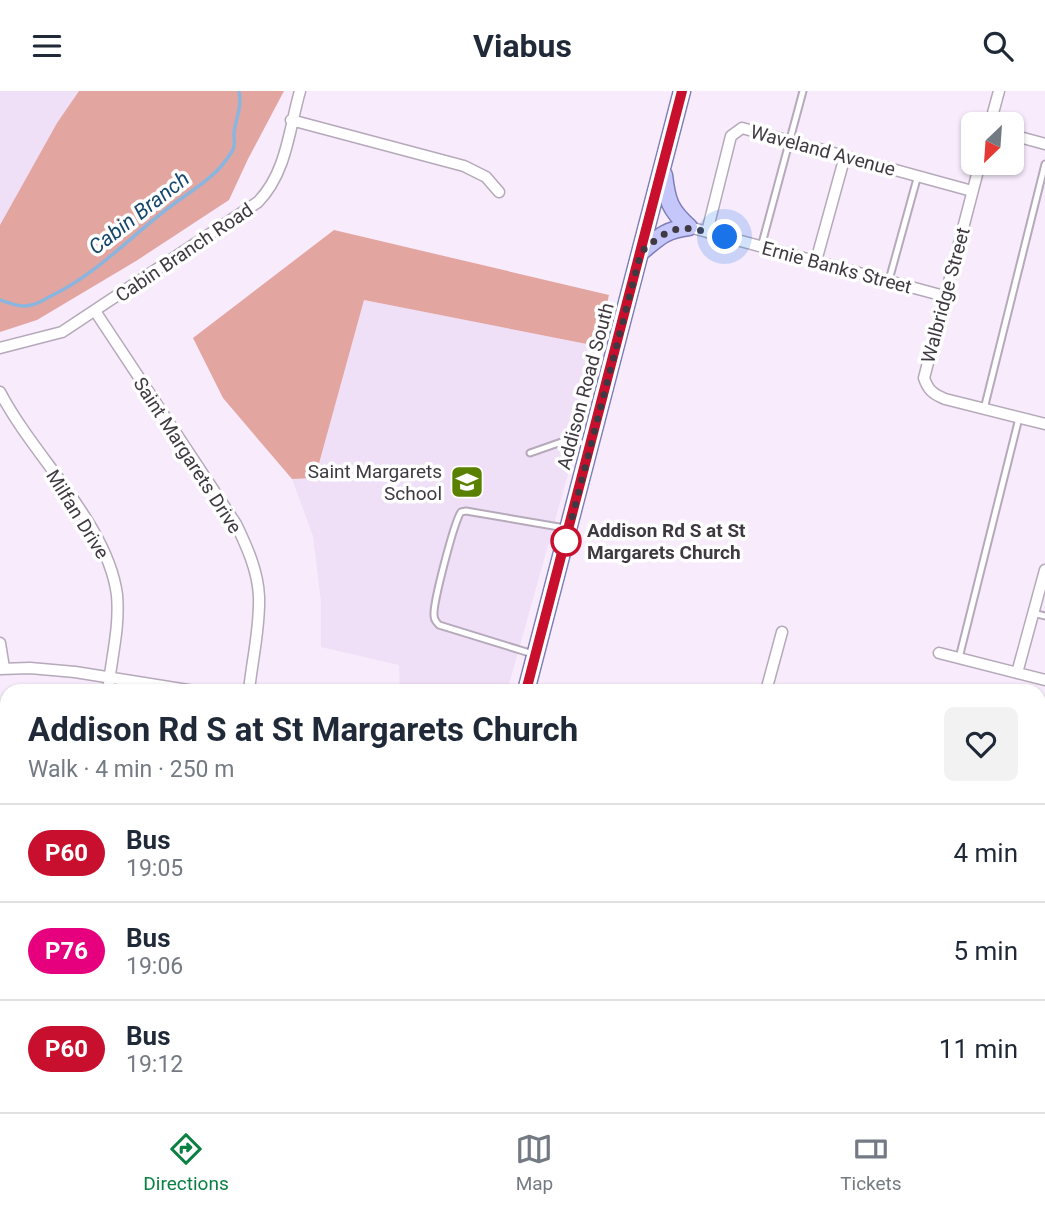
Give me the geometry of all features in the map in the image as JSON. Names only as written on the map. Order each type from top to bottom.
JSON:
[{"type":"main road","name":"Addison Road South","points":[[528,684],[682,91]]},
{"type":"main road","points":[[663,166],[669,204],[674,213],[689,227]]},
{"type":"main road","points":[[641,252],[671,230],[689,227]]},
{"type":"street","name":"Cabin Branch Road","points":[[0,348],[54,335],[95,311],[258,202],[278,174],[300,91]]},
{"type":"street","points":[[993,112],[999,91]]},
{"type":"street","points":[[291,120],[464,166],[485,177],[499,192]]},
{"type":"street","name":"Waveland Avenue","points":[[707,232],[731,136],[742,128],[972,191]]},
{"type":"street","points":[[1024,138],[1045,144]]},
{"type":"street","points":[[816,261],[845,156]]},
{"type":"street","name":"Walbridge Street","points":[[977,175],[924,378],[934,394],[945,399],[1045,424]]},
{"type":"street","name":"Ernie Banks Street","points":[[689,227],[944,296]]},
{"type":"street","name":"Saint Margarets Drive","points":[[95,311],[229,513],[248,548],[259,596],[250,684]]},
{"type":"street","name":"Milfan Drive","points":[[0,391],[104,549],[115,583],[118,619],[108,684]]},
{"type":"street","points":[[1017,673],[1045,570]]},
{"type":"street","points":[[768,684],[782,632]]},
{"type":"street","points":[[0,643],[2,668],[53,670],[152,684]]},
{"type":"street","points":[[939,653],[1045,680]]},
{"type":"lane","points":[[761,247],[803,91]]},
{"type":"lane","points":[[984,409],[1045,164]]},
{"type":"lane","points":[[888,281],[918,175]]},
{"type":"lane","points":[[959,659],[1019,418]]},
{"type":"lane","points":[[530,453],[570,439],[591,446]]},
{"type":"lane","points":[[536,655],[443,628],[435,620],[434,610],[455,527],[461,512],[466,511],[569,529]]},
{"type":"lane","points":[[1033,613],[1045,615]]},
{"type":"shaded area","points":[[0,91],[79,91],[57,123],[0,225]]},
{"type":"shaded area","points":[[79,91],[284,91],[229,200],[136,261],[37,320],[0,332],[0,225],[57,123]]},
{"type":"shaded area","points":[[334,230],[609,295],[597,346],[364,300],[315,478],[292,479],[223,398],[193,338]]},
{"type":"shaded area","points":[[364,300],[597,346],[579,435],[509,684],[400,684],[399,665],[321,647],[321,601],[313,536],[292,479],[315,478]]},
{"type":"waterway","name":"Cabin Branch","points":[[0,300],[27,306],[39,303],[67,287],[97,267],[210,177],[234,148],[239,91]]},
{"type":"bus line","name":"P60","points":[[528,684],[682,91]]},
{"type":"place","name":"Saint Margarets School","points":[[467,482]]},
{"type":"place","name":"Addison Rd S at St Margarets Church","points":[[566,541]]},
{"type":"route","points":[[566,541],[641,252],[660,235],[671,230],[689,227],[725,237]]}]
